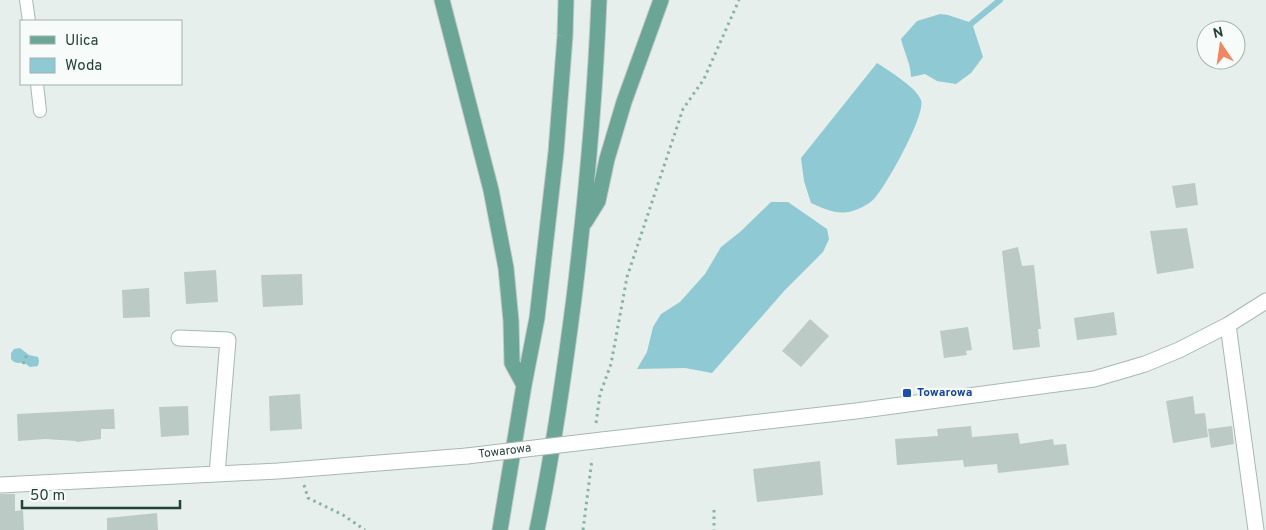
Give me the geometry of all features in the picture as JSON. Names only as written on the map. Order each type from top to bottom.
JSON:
[{"type":"main road","points":[[442,0],[491,190],[506,268],[512,364],[524,385]]},
{"type":"main road","points":[[500,530],[537,318],[556,152],[566,0]]},
{"type":"main road","points":[[537,530],[550,469],[582,225],[596,63],[599,0]]},
{"type":"main road","points":[[582,225],[598,201],[607,159],[624,102],[662,0]]},
{"type":"street","name":"Towarowa","points":[[0,485],[305,469],[467,456],[856,411],[1094,379],[1145,364],[1179,350],[1228,326],[1266,301]]},
{"type":"street","points":[[1228,326],[1256,530]]},
{"type":"street","points":[[179,338],[228,340],[217,474]]},
{"type":"lane","points":[[26,0],[29,20]]},
{"type":"lane","points":[[37,85],[40,111]]},
{"type":"path","points":[[600,394],[611,364],[627,277],[683,109],[704,79],[739,0]]},
{"type":"path","points":[[23,364],[28,352]]},
{"type":"path","points":[[305,469],[304,488],[308,498],[344,515],[365,530]]},
{"type":"path","points":[[583,530],[590,477]]},
{"type":"path","points":[[714,510],[714,530]]},
{"type":"water","points":[[940,14],[972,23],[983,57],[971,73],[956,84],[937,81],[925,74],[911,77],[909,63],[901,39],[917,21]]},
{"type":"water","points":[[877,63],[902,80],[918,95],[921,100],[921,108],[917,120],[904,150],[874,199],[852,211],[828,210],[811,203],[804,181],[801,158]]},
{"type":"water","points":[[771,202],[788,202],[827,229],[829,239],[823,252],[785,290],[712,373],[685,368],[637,369],[647,352],[653,327],[661,314],[680,302],[705,274],[721,247],[740,232]]},
{"type":"water","points":[[20,348],[29,355],[38,357],[38,366],[30,367],[23,362],[18,363],[11,359],[11,353],[14,349]]},
{"type":"building","points":[[1195,183],[1198,205],[1176,208],[1172,186]]},
{"type":"building","points":[[1187,228],[1194,268],[1157,274],[1150,231]]},
{"type":"building","points":[[1018,247],[1022,266],[1034,265],[1041,329],[1038,329],[1040,347],[1013,350],[1002,251]]},
{"type":"building","points":[[216,270],[218,302],[186,304],[184,272]]},
{"type":"building","points":[[302,274],[303,305],[263,307],[261,275]]},
{"type":"building","points":[[149,288],[150,317],[123,318],[122,290]]},
{"type":"building","points":[[1114,312],[1117,335],[1077,340],[1074,318]]},
{"type":"building","points":[[810,319],[829,336],[801,367],[782,351]]},
{"type":"building","points":[[968,327],[972,350],[966,351],[967,355],[944,358],[940,331]]},
{"type":"building","points":[[300,394],[302,429],[270,431],[269,396]]},
{"type":"building","points":[[1193,396],[1195,414],[1205,413],[1208,437],[1173,443],[1166,401]]},
{"type":"building","points":[[188,406],[189,435],[161,437],[159,407]]},
{"type":"building","points":[[114,409],[115,429],[101,429],[101,439],[77,442],[45,439],[18,441],[17,414]]},
{"type":"building","points":[[971,426],[972,437],[1018,433],[1020,444],[1053,439],[1054,445],[1066,444],[1069,465],[998,473],[997,464],[964,467],[963,460],[897,465],[895,439],[938,436],[937,429]]},
{"type":"building","points":[[1232,426],[1234,444],[1211,448],[1208,429]]},
{"type":"building","points":[[820,461],[823,495],[757,502],[753,469]]},
{"type":"building","points":[[0,494],[15,494],[15,511],[23,510],[24,530],[0,530]]},
{"type":"building","points":[[157,513],[158,530],[107,530],[107,518]]},
{"type":"waterway","points":[[966,28],[1000,0]]},
{"type":"place","name":"Towarowa","points":[[907,393]]}]
